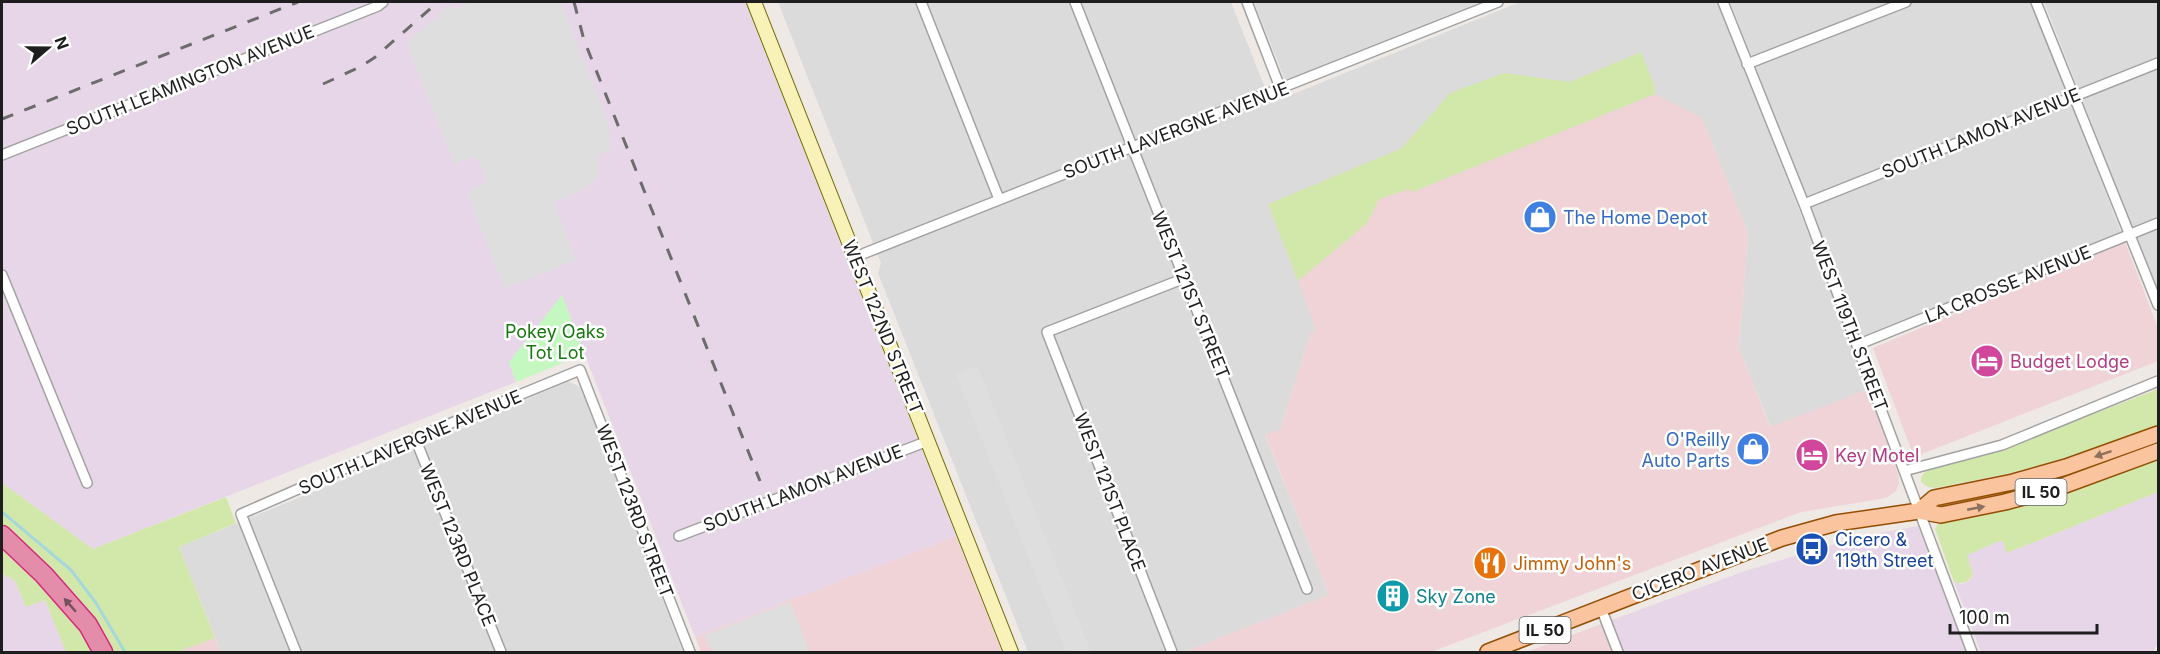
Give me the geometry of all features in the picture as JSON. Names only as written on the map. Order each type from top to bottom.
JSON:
[{"type":"highway","points":[[2,535],[44,575],[88,625],[103,652]]},
{"type":"main road","name":"CICERO AVENUE","points":[[1919,511],[1934,498],[2024,479],[2066,467],[2158,434]]},
{"type":"main road","name":"CICERO AVENUE","points":[[1488,652],[1782,537],[1834,524],[1919,511],[1941,515],[2005,502],[2057,488],[2158,451]]},
{"type":"street","name":"WEST 122ND STREET","points":[[754,2],[1011,652]]},
{"type":"street","points":[[921,2],[999,199]]},
{"type":"street","name":"WEST 121ST STREET","points":[[1075,2],[1307,589]]},
{"type":"street","points":[[1247,2],[1281,90]]},
{"type":"street","name":"SOUTH LAVERGNE AVENUE","points":[[855,257],[1132,146],[1281,90],[1498,2]]},
{"type":"street","name":"WEST 119TH STREET","points":[[1723,2],[1804,204],[1972,652]]},
{"type":"street","points":[[1747,64],[1906,2]]},
{"type":"street","points":[[2036,2],[2158,305]]},
{"type":"street","name":"SOUTH LEAMINGTON AVENUE","points":[[2,155],[380,4]]},
{"type":"street","name":"SOUTH LAMON AVENUE","points":[[1804,204],[2158,63]]},
{"type":"street","name":"LA CROSSE AVENUE","points":[[1857,345],[2158,223]]},
{"type":"street","points":[[2,275],[87,483]]},
{"type":"street","name":"WEST 121ST PLACE","points":[[1172,652],[1047,332],[1185,278]]},
{"type":"street","name":"SOUTH LAVERGNE AVENUE","points":[[296,652],[241,514],[415,438],[580,370]]},
{"type":"street","name":"WEST 123RD STREET","points":[[580,370],[689,650]]},
{"type":"street","points":[[1904,471],[2002,444],[2158,381]]},
{"type":"street","name":"WEST 123RD PLACE","points":[[415,438],[501,652]]},
{"type":"street","name":"SOUTH LAMON AVENUE","points":[[679,536],[928,441]]},
{"type":"street","points":[[1601,608],[1618,652]]},
{"type":"street","points":[[678,652],[689,650]]},
{"type":"shaded area","points":[[2,2],[745,2],[956,536],[695,637],[562,296],[509,362],[516,382],[93,549],[2,483]]},
{"type":"shaded area","points":[[472,2],[561,2],[607,118],[609,129],[611,150],[597,155],[600,166],[598,177],[587,188],[554,202],[576,260],[504,288],[466,192],[487,182],[476,156],[454,164],[406,44],[449,5],[453,9]]},
{"type":"shaded area","points":[[778,2],[1231,2],[1271,103],[1520,2],[1718,2],[1869,389],[1771,428],[1739,348],[1748,233],[1702,118],[1310,309],[1316,330],[1310,334],[1280,430],[1265,435],[1329,595],[1184,652],[1028,652],[878,273],[881,263]]},
{"type":"shaded area","points":[[1254,2],[1480,2],[1285,80]]},
{"type":"shaded area","points":[[1730,2],[2031,2],[2121,232],[1862,336]]},
{"type":"shaded area","points":[[2044,2],[2158,2],[2158,293]]},
{"type":"shaded area","points":[[1655,94],[1702,118],[1748,233],[1739,348],[1770,427],[1869,389],[1898,474],[1899,483],[1896,491],[1886,498],[1801,512],[1431,652],[1184,652],[1329,595],[1265,434],[1280,430],[1310,334],[1316,330],[1298,281],[1367,223],[1379,199],[1409,189],[1412,192]]},
{"type":"shaded area","points":[[2125,242],[2158,328],[2158,361],[1914,457],[1873,348]]},
{"type":"shaded area","points":[[977,366],[1091,652],[1066,652],[956,374]]},
{"type":"shaded area","points":[[568,381],[580,387],[683,652],[221,652],[179,547],[410,452]]},
{"type":"shaded area","points":[[2158,492],[2158,642],[2153,652],[1981,652],[1954,582],[1962,584],[1970,580],[1973,574],[1966,555],[2002,540],[2007,553]]},
{"type":"shaded area","points":[[1918,526],[1966,652],[1612,652],[1601,624],[1745,571],[1861,536]]},
{"type":"shaded area","points":[[956,536],[1002,652],[701,652],[695,637]]},
{"type":"shaded area","points":[[2,573],[15,581],[26,607],[45,600],[66,652],[2,652]]},
{"type":"shaded area","points":[[790,602],[810,652],[712,652],[705,635]]},
{"type":"shaded area","points":[[1601,624],[1612,652],[1527,652]]},
{"type":"shaded area","points":[[215,638],[221,652],[177,652]]},
{"type":"green space","points":[[1641,52],[1655,87],[1655,94],[1412,192],[1409,189],[1379,199],[1367,223],[1298,281],[1268,204],[1402,148],[1450,93],[1504,73],[1570,82]]},
{"type":"green space","name":"Pokey Oaks Tot Lot","points":[[562,295],[584,354],[516,382],[509,362]]},
{"type":"green space","points":[[2158,389],[2158,427],[2052,462],[2006,474],[1935,488],[1928,487],[1921,482],[1922,475],[1934,467],[1978,457]]},
{"type":"green space","points":[[2158,460],[2158,492],[2007,553],[2002,540],[1967,555],[1973,574],[1965,582],[1954,582],[1935,529],[1939,522],[2049,499]]},
{"type":"green space","points":[[2,483],[93,549],[226,497],[236,523],[179,547],[215,638],[177,652],[111,652],[91,618],[77,601],[2,524]]},
{"type":"green space","points":[[2,548],[63,610],[94,652],[66,652],[45,600],[26,607],[15,581],[2,573]]},
{"type":"waterway","points":[[2,512],[71,570],[96,603],[125,652]]},
{"type":"railway","points":[[2,119],[298,2]]},
{"type":"railway","points":[[323,84],[374,58],[438,2]]},
{"type":"railway","points":[[574,2],[584,40],[760,481]]},
{"type":"place","name":"The Home Depot","points":[[1540,217]]},
{"type":"place","name":"Budget Lodge","points":[[1987,361]]},
{"type":"place","name":"O'Reilly Auto Parts","points":[[1753,449]]},
{"type":"place","name":"Key Motel","points":[[1812,455]]},
{"type":"place","name":"Cicero & 119th Street","points":[[1812,549]]},
{"type":"place","name":"Jimmy John's","points":[[1490,563]]},
{"type":"place","name":"Sky Zone","points":[[1393,596]]}]
